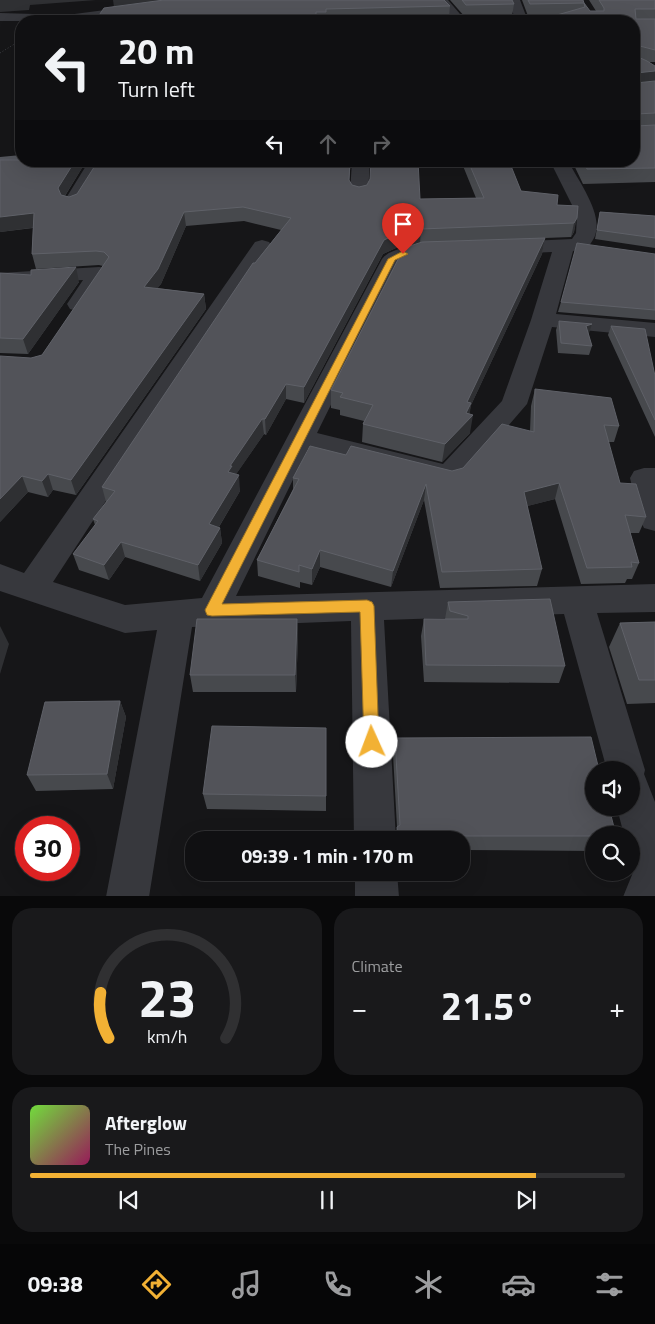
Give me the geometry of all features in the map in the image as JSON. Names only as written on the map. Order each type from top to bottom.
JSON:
[{"type":"main road","points":[[0,162],[15,161]]},
{"type":"street","points":[[97,15],[208,0]]},
{"type":"street","points":[[442,0],[455,15]]},
{"type":"street","points":[[514,0],[520,15]]},
{"type":"street","points":[[0,17],[15,17]]},
{"type":"street","points":[[72,203],[94,167]]},
{"type":"street","points":[[360,193],[361,167]]},
{"type":"street","points":[[300,438],[449,476],[514,404],[543,320],[586,233],[587,215],[562,167]]},
{"type":"street","points":[[31,589],[262,246]]},
{"type":"street","points":[[486,249],[580,246]]},
{"type":"street","points":[[128,896],[194,612],[300,438],[392,259],[403,254],[420,251],[458,250]]},
{"type":"street","points":[[0,279],[98,273],[67,319]]},
{"type":"street","points":[[543,320],[655,330]]},
{"type":"street","points":[[655,478],[644,478],[655,520]]},
{"type":"street","points":[[0,577],[31,589],[125,619],[194,612],[655,598]]},
{"type":"street","points":[[577,600],[623,761]]},
{"type":"street","points":[[367,606],[375,831]]},
{"type":"street","points":[[639,816],[655,871],[644,896]]},
{"type":"street","points":[[376,881],[377,896]]},
{"type":"path","points":[[0,52],[15,43]]},
{"type":"building","points":[[164,0],[444,0],[450,6],[326,9],[326,12],[316,12],[316,15],[99,15],[104,8]]},
{"type":"building","points":[[462,0],[512,0],[514,4],[466,5]]},
{"type":"building","points":[[528,0],[583,0],[584,3],[530,4]]},
{"type":"building","points":[[599,0],[655,0],[655,9],[635,9],[636,15],[557,15],[585,7],[584,3],[590,11],[604,11]]},
{"type":"building","points":[[640,19],[655,19],[655,50],[640,46]]},
{"type":"building","points":[[640,58],[655,66],[655,71],[640,73]]},
{"type":"building","points":[[655,81],[655,113],[640,114],[640,83]]},
{"type":"building","points":[[655,125],[655,168],[587,169],[586,167],[640,167],[640,126]]},
{"type":"building","points":[[0,160],[15,160],[15,167],[71,167],[58,188],[61,195],[69,197],[77,194],[94,167],[350,167],[349,180],[352,185],[359,187],[367,185],[370,179],[371,167],[418,167],[420,199],[484,198],[471,167],[511,167],[521,191],[558,195],[557,205],[578,206],[577,218],[574,223],[421,229],[397,234],[384,240],[304,387],[286,384],[265,419],[262,419],[230,466],[232,466],[228,472],[239,475],[209,524],[220,528],[198,565],[121,542],[104,565],[73,554],[98,521],[93,519],[115,491],[102,487],[253,263],[255,263],[291,218],[243,207],[184,212],[158,269],[144,287],[204,294],[71,480],[48,474],[42,481],[22,476],[0,499],[0,356],[31,358],[42,355],[109,257],[104,252],[96,251],[32,254],[34,213],[0,217]]},
{"type":"building","points":[[600,212],[655,216],[655,238],[597,230]]},
{"type":"building","points":[[545,238],[467,402],[471,403],[466,413],[473,415],[445,444],[363,424],[373,405],[340,397],[343,393],[331,390],[404,248],[422,242]]},
{"type":"building","points":[[577,243],[655,254],[655,310],[561,302]]},
{"type":"building","points":[[76,267],[23,339],[0,338],[0,273],[31,275],[31,270]]},
{"type":"building","points":[[559,321],[592,324],[586,326],[592,346],[561,343]]},
{"type":"building","points":[[611,326],[645,329],[655,376],[655,420]]},
{"type":"building","points":[[535,389],[611,398],[619,426],[604,425],[620,483],[636,484],[646,517],[625,515],[639,563],[631,562],[632,567],[587,568],[559,483],[524,492],[542,569],[442,572],[426,484],[393,571],[320,550],[312,569],[299,565],[299,572],[257,560],[299,479],[293,478],[310,446],[346,455],[351,446],[452,471],[463,468],[502,424],[534,432]]},
{"type":"building","points":[[550,599],[565,666],[426,665],[424,619],[468,619],[468,616],[450,611],[448,602]]},
{"type":"building","points":[[197,619],[297,619],[295,675],[190,675]]},
{"type":"building","points":[[655,622],[655,680],[639,680],[620,623]]},
{"type":"building","points":[[120,701],[107,774],[27,775],[45,702]]},
{"type":"building","points":[[212,726],[326,728],[326,796],[203,794]]},
{"type":"building","points":[[591,737],[597,761],[585,761],[585,816],[611,816],[614,826],[585,826],[585,836],[470,836],[470,831],[397,831],[397,827],[400,825],[395,738]]},
{"type":"route","points":[[372,742],[367,606],[212,610],[392,259],[403,254]]}]
